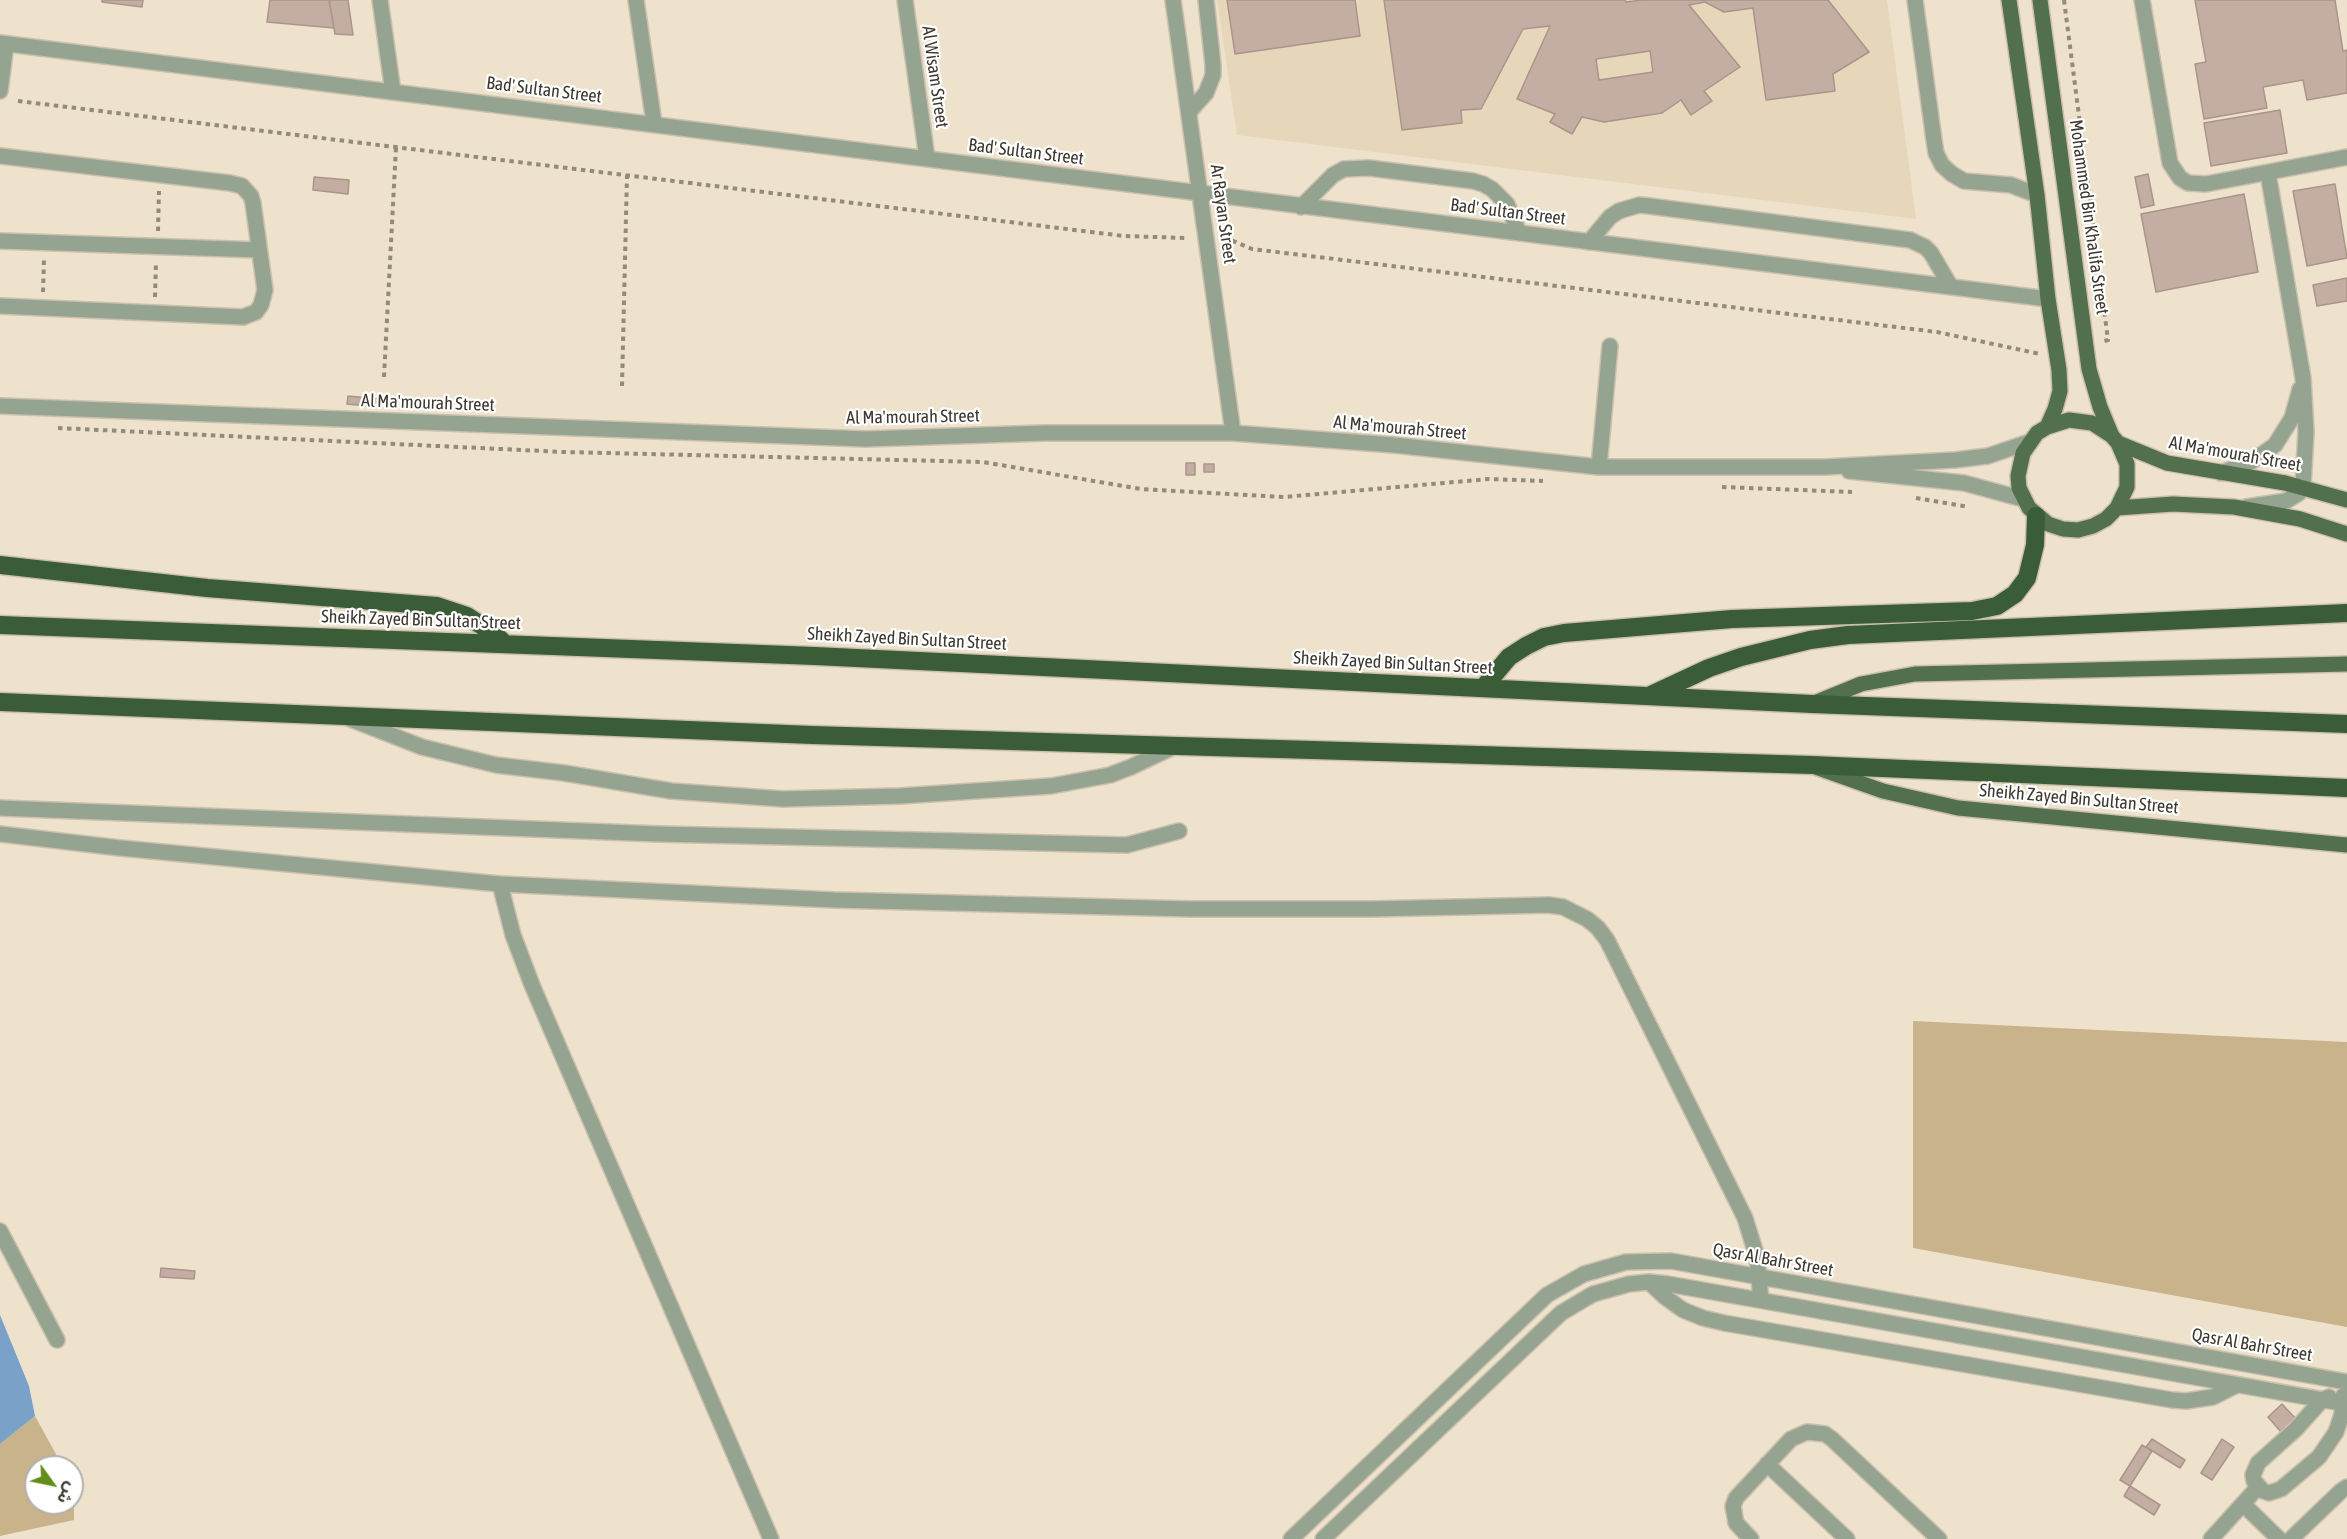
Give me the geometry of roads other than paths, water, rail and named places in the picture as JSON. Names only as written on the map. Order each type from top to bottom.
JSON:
[{"type":"highway","points":[[1483,688],[1495,671],[1517,651],[1544,638],[1564,633],[1732,619],[1971,611],[1997,606],[2015,594],[2027,578],[2035,545],[2036,516]]},
{"type":"highway","points":[[0,565],[207,588],[437,606],[467,616],[493,633],[504,644]]},
{"type":"highway","points":[[1649,696],[1709,668],[1741,657],[1810,640],[1848,635],[2347,613]]},
{"type":"highway","name":"Sheikh Zayed Bin Sultan Street","points":[[0,625],[815,656],[1812,704],[2347,724]]},
{"type":"highway","name":"Sheikh Zayed Bin Sultan Street","points":[[0,702],[1173,747],[1812,765],[2347,788]]},
{"type":"main road","points":[[2009,0],[2037,195],[2060,391],[2047,427]]},
{"type":"main road","name":"Mohammed Bin Khalifa Street","points":[[2040,0],[2089,369],[2100,407],[2115,439]]},
{"type":"main road","points":[[2069,420],[2092,423],[2115,439],[2127,464],[2127,487],[2117,508],[2106,519],[2078,530],[2063,529],[2048,524],[2036,516],[2019,488],[2019,464],[2029,442],[2047,427],[2069,420]]},
{"type":"main road","name":"Al Ma'mourah Street","points":[[2115,439],[2142,455],[2167,464],[2303,486],[2347,500]]},
{"type":"main road","points":[[2117,508],[2173,504],[2237,507],[2300,519],[2347,534]]},
{"type":"main road","name":"Sheikh Zayed Bin Sultan Street","points":[[1812,704],[1861,684],[1915,674],[2347,664]]},
{"type":"main road","name":"Sheikh Zayed Bin Sultan Street","points":[[1812,765],[1883,791],[1958,808],[2347,845]]},
{"type":"street","points":[[380,0],[393,92]]},
{"type":"street","points":[[636,0],[654,123]]},
{"type":"street","name":"Al Wisam Street","points":[[905,0],[927,159]]},
{"type":"street","name":"Ar Rayan Street","points":[[1173,0],[1233,434]]},
{"type":"street","points":[[1189,112],[1206,93],[1214,65],[1206,0]]},
{"type":"street","points":[[1915,0],[1936,153],[1942,165],[1952,174],[1964,180],[2011,185],[2037,195]]},
{"type":"street","points":[[2142,0],[2170,163],[2180,178],[2197,185],[2347,157]]},
{"type":"street","points":[[0,91],[3,43]]},
{"type":"street","name":"Bad' Sultan Street","points":[[3,43],[2048,299]]},
{"type":"street","points":[[0,156],[242,186],[251,196],[264,298],[256,312],[243,317],[0,306]]},
{"type":"street","points":[[1301,207],[1332,175],[1344,169],[1369,168],[1483,184],[1492,189],[1507,204],[1519,233]]},
{"type":"street","points":[[2237,507],[2286,501],[2299,493],[2303,486],[2306,432],[2303,378],[2268,173]]},
{"type":"street","points":[[1589,242],[1610,217],[1619,211],[1639,205],[1649,206],[1910,240],[1925,247],[1931,253],[1951,287]]},
{"type":"street","points":[[0,241],[259,250]]},
{"type":"street","points":[[1599,467],[1610,346]]},
{"type":"street","points":[[2221,472],[2251,462],[2275,445],[2292,418],[2303,378]]},
{"type":"street","name":"Al Ma'mourah Street","points":[[0,406],[866,439],[1086,432],[1233,434],[1394,445],[1599,467],[1825,466],[1971,459],[2029,442]]},
{"type":"street","name":"Al Ma'mourah Street","points":[[1825,466],[1888,477],[1964,483],[2024,499]]},
{"type":"street","points":[[343,716],[422,747],[496,765],[564,773],[670,791],[783,799],[842,800],[1051,786],[1110,775],[1173,747]]},
{"type":"street","points":[[0,808],[658,834],[1126,845],[1179,831]]},
{"type":"street","points":[[0,834],[500,884],[834,900],[1192,909],[1371,909],[1550,905],[1563,907],[1587,919],[1598,928],[1606,940],[1745,1218],[1757,1257],[1761,1300]]},
{"type":"street","points":[[500,884],[513,935],[528,977],[771,1539]]},
{"type":"street","points":[[0,1231],[57,1340]]},
{"type":"street","name":"Qasr Al Bahr Street","points":[[1291,1539],[1532,1309],[1565,1283],[1604,1266],[1648,1260],[1671,1261],[2343,1391]]},
{"type":"street","points":[[1649,1282],[1683,1310],[1703,1318],[1736,1325],[2172,1400],[2199,1400],[2225,1392],[2237,1385]]},
{"type":"street","points":[[1323,1539],[1561,1313],[1593,1294],[1610,1288],[1649,1282],[2322,1400]]},
{"type":"street","points":[[2343,1391],[2336,1432],[2319,1457],[2276,1492],[2263,1491],[2258,1487],[2253,1474],[2258,1463],[2296,1429],[2322,1400],[2343,1391]]},
{"type":"street","points":[[1751,1539],[1736,1523],[1733,1506],[1741,1491],[1791,1439],[1807,1432],[1825,1434],[1939,1539]]},
{"type":"street","points":[[1767,1464],[1847,1539]]},
{"type":"street","points":[[2211,1539],[2258,1487]]},
{"type":"street","points":[[2291,1539],[2347,1487]]},
{"type":"street","points":[[2242,1504],[2274,1537]]},
{"type":"water","points":[[0,1315],[29,1386],[35,1416],[0,1444]]}]
